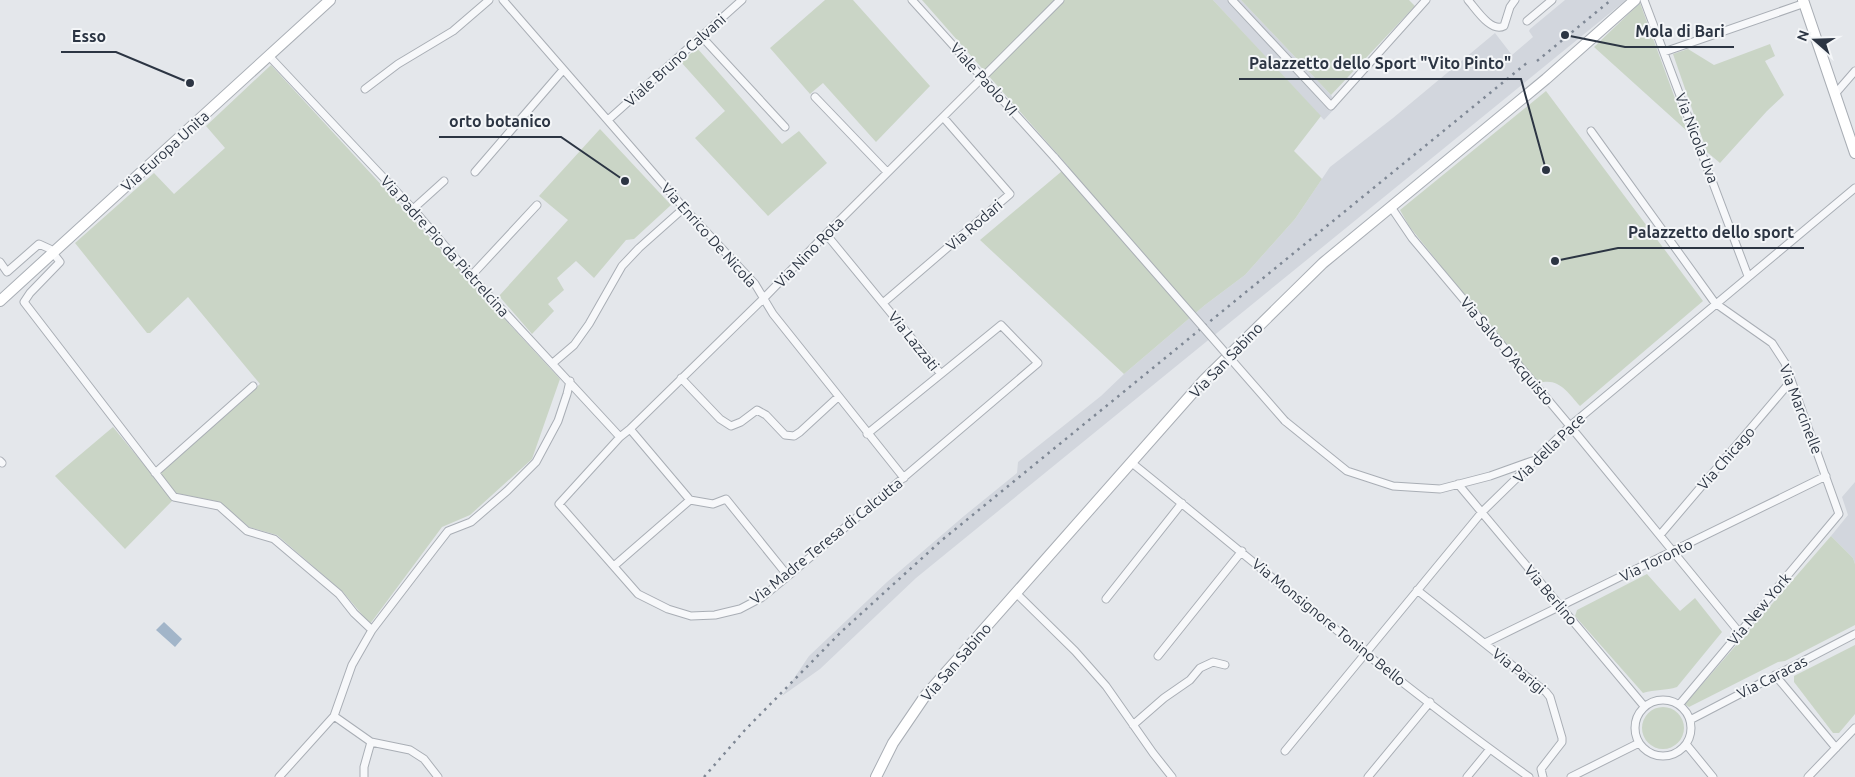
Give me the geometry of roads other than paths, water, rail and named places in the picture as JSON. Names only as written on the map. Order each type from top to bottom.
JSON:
[{"type":"street","name":"Via Europa Unita","points":[[0,301],[330,0]]},
{"type":"street","points":[[365,89],[398,64],[453,31],[489,0]]},
{"type":"street","name":"Via Enrico De Nicola","points":[[504,0],[684,208],[755,284],[773,314],[904,478]]},
{"type":"street","name":"Viale Bruno Calvani","points":[[608,120],[742,0]]},
{"type":"street","name":"Viale Paolo VI","points":[[912,0],[1055,158],[1285,421],[1347,471],[1393,486],[1440,489],[1490,476],[1537,459]]},
{"type":"street","name":"Via Nino Rota","points":[[559,504],[620,437],[764,298],[887,172],[1060,0]]},
{"type":"street","points":[[1232,0],[1331,106],[1426,0]]},
{"type":"street","points":[[1468,0],[1493,26],[1500,28],[1504,26],[1510,7],[1515,0]]},
{"type":"street","points":[[1527,21],[1552,0]]},
{"type":"street","name":"Via San Sabino","points":[[876,777],[893,743],[925,696],[1204,380],[1244,339],[1323,263],[1546,79],[1635,0]]},
{"type":"street","name":"Via Nicola Uva","points":[[1644,0],[1748,276]]},
{"type":"street","points":[[1664,52],[1804,2],[1855,152]]},
{"type":"street","points":[[700,36],[785,127]]},
{"type":"street","name":"Via Padre Pio da Pietrelcina","points":[[268,56],[413,209],[471,276],[620,437]]},
{"type":"street","points":[[475,172],[563,70]]},
{"type":"street","points":[[1835,94],[1855,71]]},
{"type":"street","points":[[815,97],[887,172]]},
{"type":"street","name":"Via Rodari","points":[[883,303],[1010,194],[943,117]]},
{"type":"street","name":"Via Marcinelle","points":[[1592,131],[1716,303],[1772,343],[1785,363],[1838,514]]},
{"type":"street","points":[[413,209],[444,181]]},
{"type":"street","name":"Via della Pace","points":[[1285,751],[1482,512],[1570,426],[1855,188]]},
{"type":"street","points":[[471,276],[537,205]]},
{"type":"street","name":"Via Salvo D'Acquisto","points":[[1391,207],[1412,238],[1674,551],[1739,632]]},
{"type":"street","points":[[553,363],[574,345],[589,324],[622,266],[639,248],[684,208]]},
{"type":"street","name":"Via Lazzati","points":[[826,234],[941,374],[868,434]]},
{"type":"street","points":[[0,262],[7,272],[39,244],[50,249],[60,262],[30,293],[24,302],[174,497],[219,506],[247,531],[274,539],[340,594],[354,613],[372,630]]},
{"type":"street","name":"Via Madre Teresa di Calcutta","points":[[559,504],[638,594],[668,609],[691,616],[716,615],[740,608],[761,598],[788,576],[1038,363],[1001,325],[941,374]]},
{"type":"street","points":[[681,378],[720,419],[731,426],[742,422],[757,410],[766,415],[785,435],[794,436],[800,432],[838,397]]},
{"type":"street","points":[[279,777],[334,716],[352,665],[372,630],[448,531],[471,522],[507,491],[536,462],[558,421],[570,381]]},
{"type":"street","name":"Via Chicago","points":[[1660,535],[1791,381]]},
{"type":"street","points":[[155,473],[253,386]]},
{"type":"street","points":[[630,429],[690,500],[713,504],[726,500],[788,576]]},
{"type":"street","name":"Via Monsignore Tonino Bello","points":[[1132,463],[1366,652],[1490,749],[1529,777]]},
{"type":"street","name":"Via Toronto","points":[[1485,643],[1826,476]]},
{"type":"street","name":"Via Berlino","points":[[1458,484],[1644,706]]},
{"type":"street","points":[[614,566],[690,500]]},
{"type":"street","points":[[1106,598],[1182,503]]},
{"type":"street","name":"Via New York","points":[[1679,705],[1838,514]]},
{"type":"street","points":[[1158,656],[1242,551]]},
{"type":"street","name":"Via Parigi","points":[[1417,590],[1550,697],[1562,742],[1541,769],[1543,777]]},
{"type":"street","points":[[1017,594],[1075,651],[1106,686],[1133,726],[1172,777]]},
{"type":"street","name":"Via Caracas","points":[[1690,720],[1855,634]]},
{"type":"street","points":[[1133,726],[1164,698],[1190,680],[1200,668],[1213,662],[1225,665]]},
{"type":"street","points":[[1775,675],[1836,748]]},
{"type":"street","points":[[1661,699],[1671,700],[1679,705],[1686,712],[1690,720],[1691,728],[1686,744],[1679,751],[1671,755],[1662,756],[1645,750],[1639,743],[1634,728],[1639,712],[1652,701],[1661,699]]},
{"type":"street","points":[[1368,777],[1430,702]]},
{"type":"street","points":[[334,716],[371,742],[410,750],[424,759],[438,777]]},
{"type":"street","points":[[1808,777],[1855,728]]},
{"type":"street","points":[[364,777],[364,768],[371,742]]},
{"type":"street","points":[[1571,777],[1639,743]]},
{"type":"street","points":[[1686,744],[1712,777]]},
{"type":"street","points":[[1467,777],[1490,749]]},
{"type":"water","points":[[164,622],[182,639],[175,647],[156,630]]},
{"type":"railway","points":[[1537,61],[1611,0]]},
{"type":"railway","points":[[704,777],[745,730],[841,632],[942,540],[1528,62]]},
{"type":"place","name":"Mola di Bari","points":[[1565,35]]},
{"type":"place","name":"Esso","points":[[190,83]]},
{"type":"place","name":"Palazzetto dello Sport \"Vito Pinto\"","points":[[1546,170]]},
{"type":"place","name":"orto botanico","points":[[625,181]]},
{"type":"place","name":"Palazzetto dello sport","points":[[1555,261]]}]
